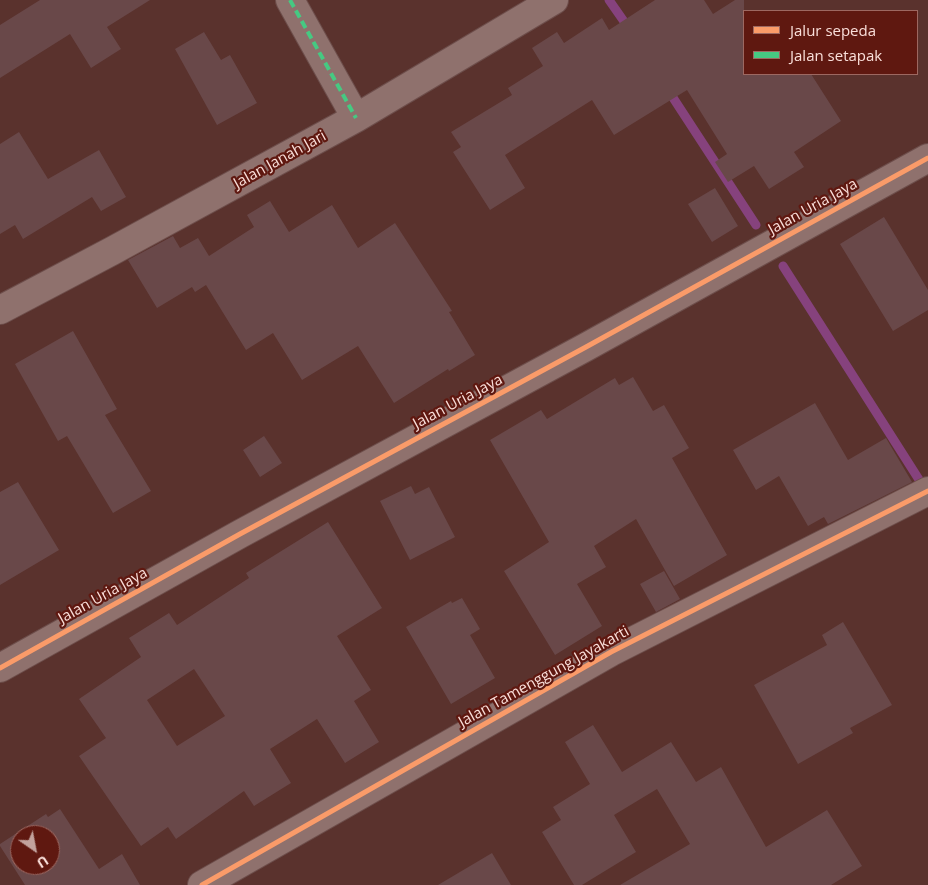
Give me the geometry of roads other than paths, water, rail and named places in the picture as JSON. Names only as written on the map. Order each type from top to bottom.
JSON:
[{"type":"street","points":[[290,0],[356,118]]},
{"type":"street","name":"Jalan Janah Jari","points":[[0,310],[112,252],[356,118],[554,0]]},
{"type":"street","name":"Jalan Uria Jaya","points":[[0,668],[240,534],[586,347],[928,158]]},
{"type":"street","name":"Jalan Tamenggung Jayakarti","points":[[202,885],[611,652],[917,497]]},
{"type":"waterway","points":[[609,0],[630,30]]},
{"type":"waterway","points":[[668,90],[756,225]]},
{"type":"waterway","points":[[783,266],[925,489]]}]
